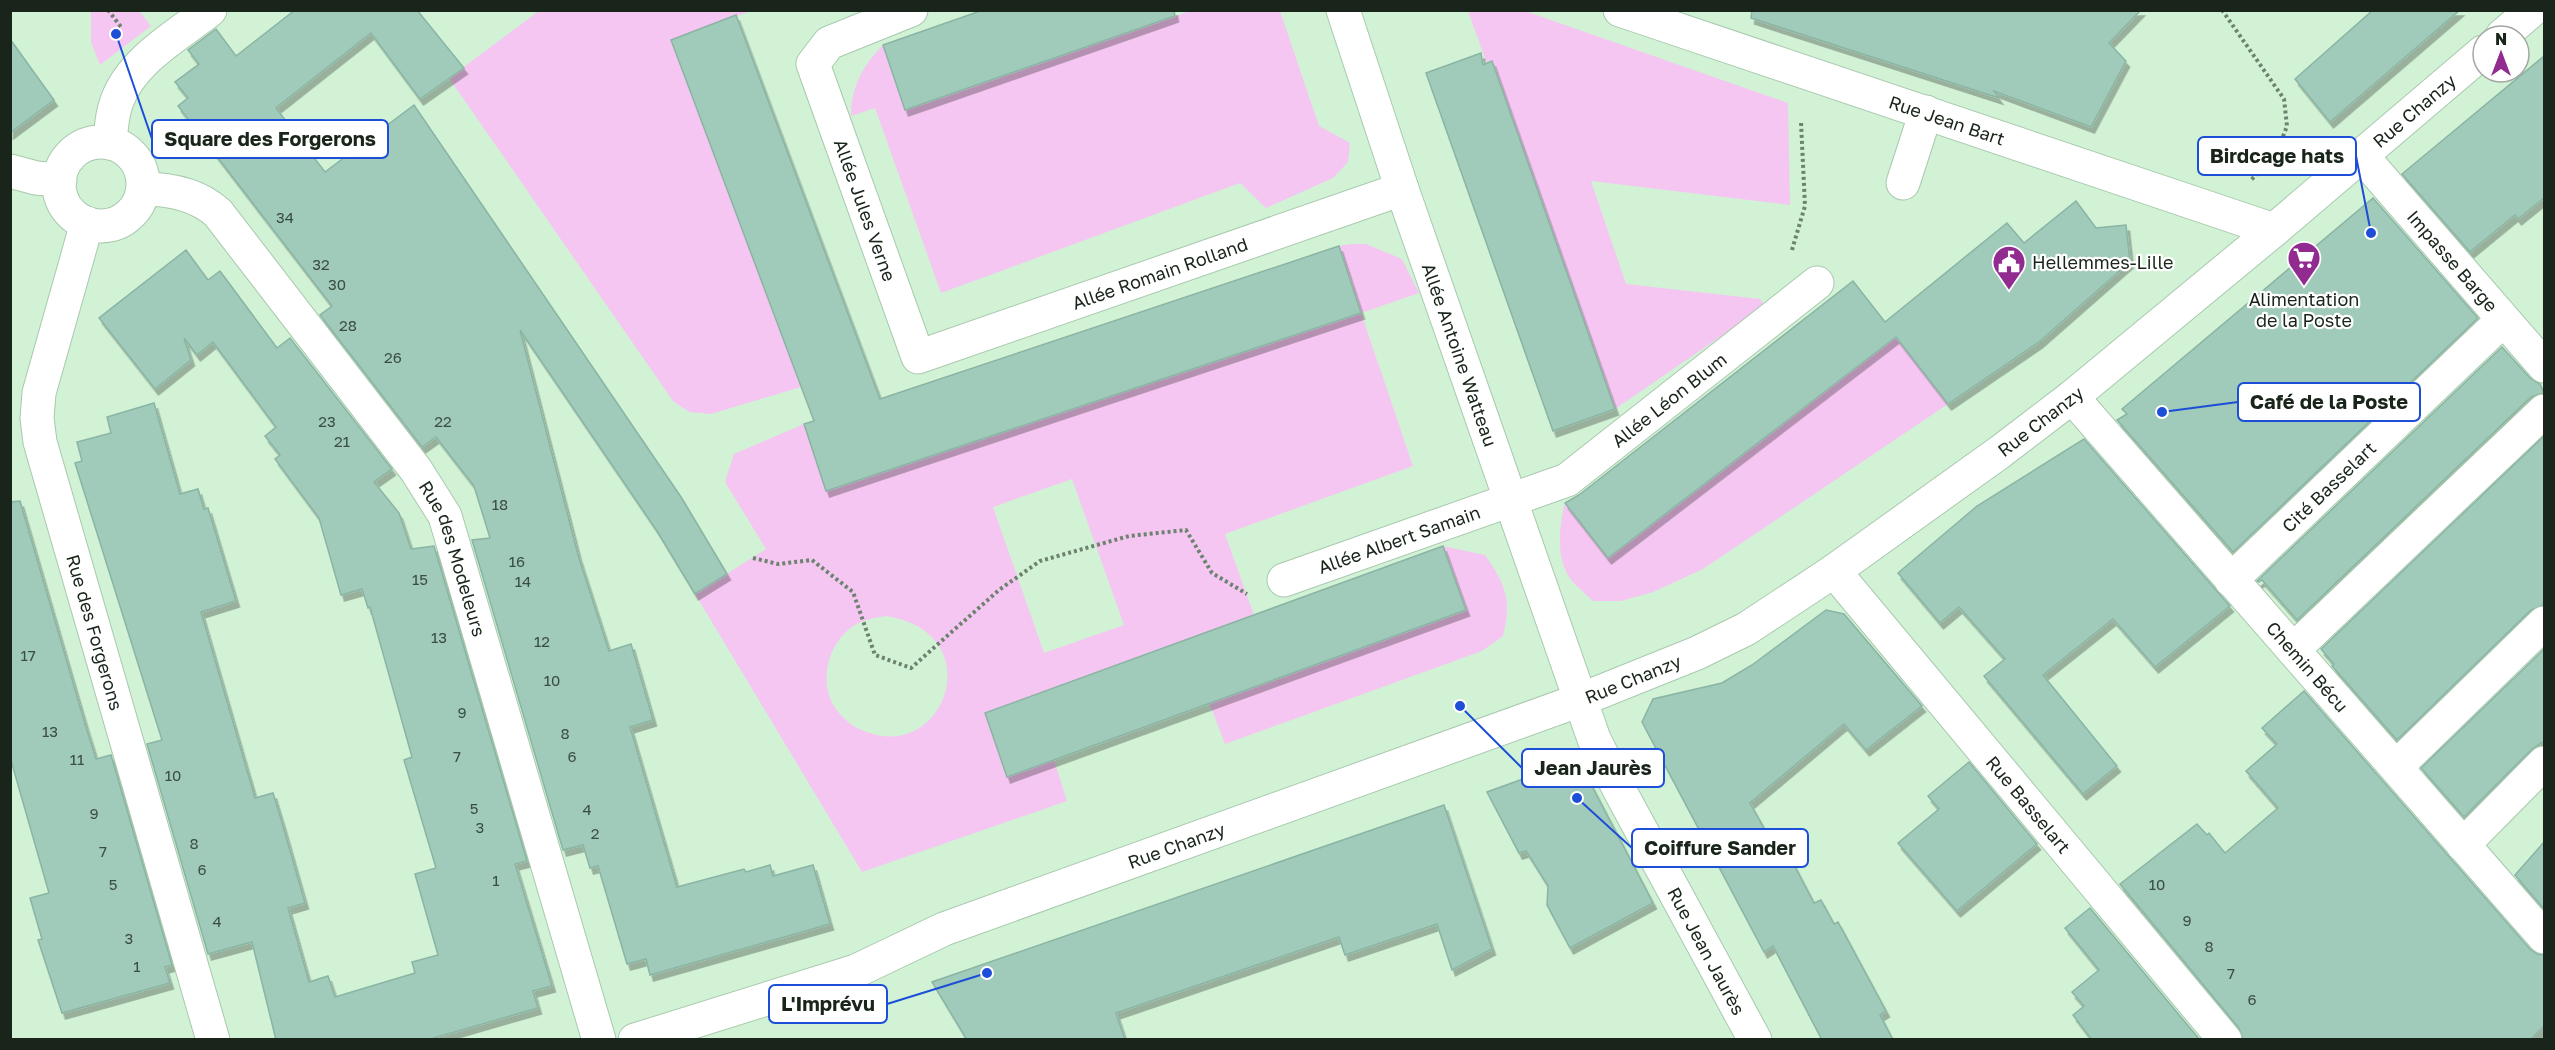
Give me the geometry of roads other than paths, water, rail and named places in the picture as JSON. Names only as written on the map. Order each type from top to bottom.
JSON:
[{"type":"street","points":[[110,143],[117,101],[140,65],[210,10]]},
{"type":"street","name":"Allée Jules Verne","points":[[911,10],[829,43],[813,64],[918,357]]},
{"type":"street","name":"Allée Antoine Watteau","points":[[1343,10],[1402,189],[1512,499],[1580,700]]},
{"type":"street","name":"Rue Jean Bart","points":[[1620,10],[2274,230]]},
{"type":"street","points":[[2516,24],[2532,10]]},
{"type":"street","name":"Rue Chanzy","points":[[635,1040],[856,971],[944,929],[1580,700],[1726,640],[1769,616],[2000,452],[2072,397],[2274,230],[2471,62]]},
{"type":"street","points":[[1904,183],[1926,112]]},
{"type":"street","points":[[100,142],[110,143],[126,150],[138,163],[143,189],[137,207],[123,220],[105,226],[87,223],[68,209],[61,195],[60,180],[66,161],[81,147],[100,142]]},
{"type":"street","name":"Impasse Barge","points":[[2361,155],[2544,366]]},
{"type":"street","points":[[10,171],[36,178],[60,180]]},
{"type":"street","name":"Rue des Modeleurs","points":[[143,189],[161,189],[186,195],[206,202],[218,213],[416,470],[445,516],[599,1040]]},
{"type":"street","name":"Allée Romain Rolland","points":[[918,357],[1402,189]]},
{"type":"street","name":"Rue des Forgerons","points":[[87,223],[39,393],[40,442],[213,1040]]},
{"type":"street","name":"Allée Léon Blum","points":[[1512,499],[1567,480],[1817,283]]},
{"type":"street","name":"Cité Basselart","points":[[2231,580],[2503,320]]},
{"type":"street","name":"Chemin Bécu","points":[[2072,397],[2397,766],[2544,937]]},
{"type":"street","points":[[2293,650],[2544,411]]},
{"type":"street","name":"Allée Albert Samain","points":[[1284,580],[1512,499]]},
{"type":"street","name":"Rue Basselart","points":[[1833,571],[2225,1040]]},
{"type":"street","points":[[2397,766],[2544,623]]},
{"type":"street","name":"Rue Jean Jaurès","points":[[1580,700],[1606,766],[1755,1040]]},
{"type":"street","points":[[2463,845],[2544,763]]},
{"type":"place","name":"Square des Forgerons","points":[[116,34]]},
{"type":"place","name":"Birdcage hats","points":[[2371,233]]},
{"type":"place","name":"Alimentation de la Poste","points":[[2304,287]]},
{"type":"place","name":"Hellemmes-Lille","points":[[2009,291]]},
{"type":"place","name":"Café de la Poste","points":[[2162,412]]},
{"type":"place","name":"Jean Jaurès","points":[[1460,706]]},
{"type":"place","name":"Coiffure Sander","points":[[1577,798]]},
{"type":"place","name":"L'Imprévu","points":[[987,973]]}]
